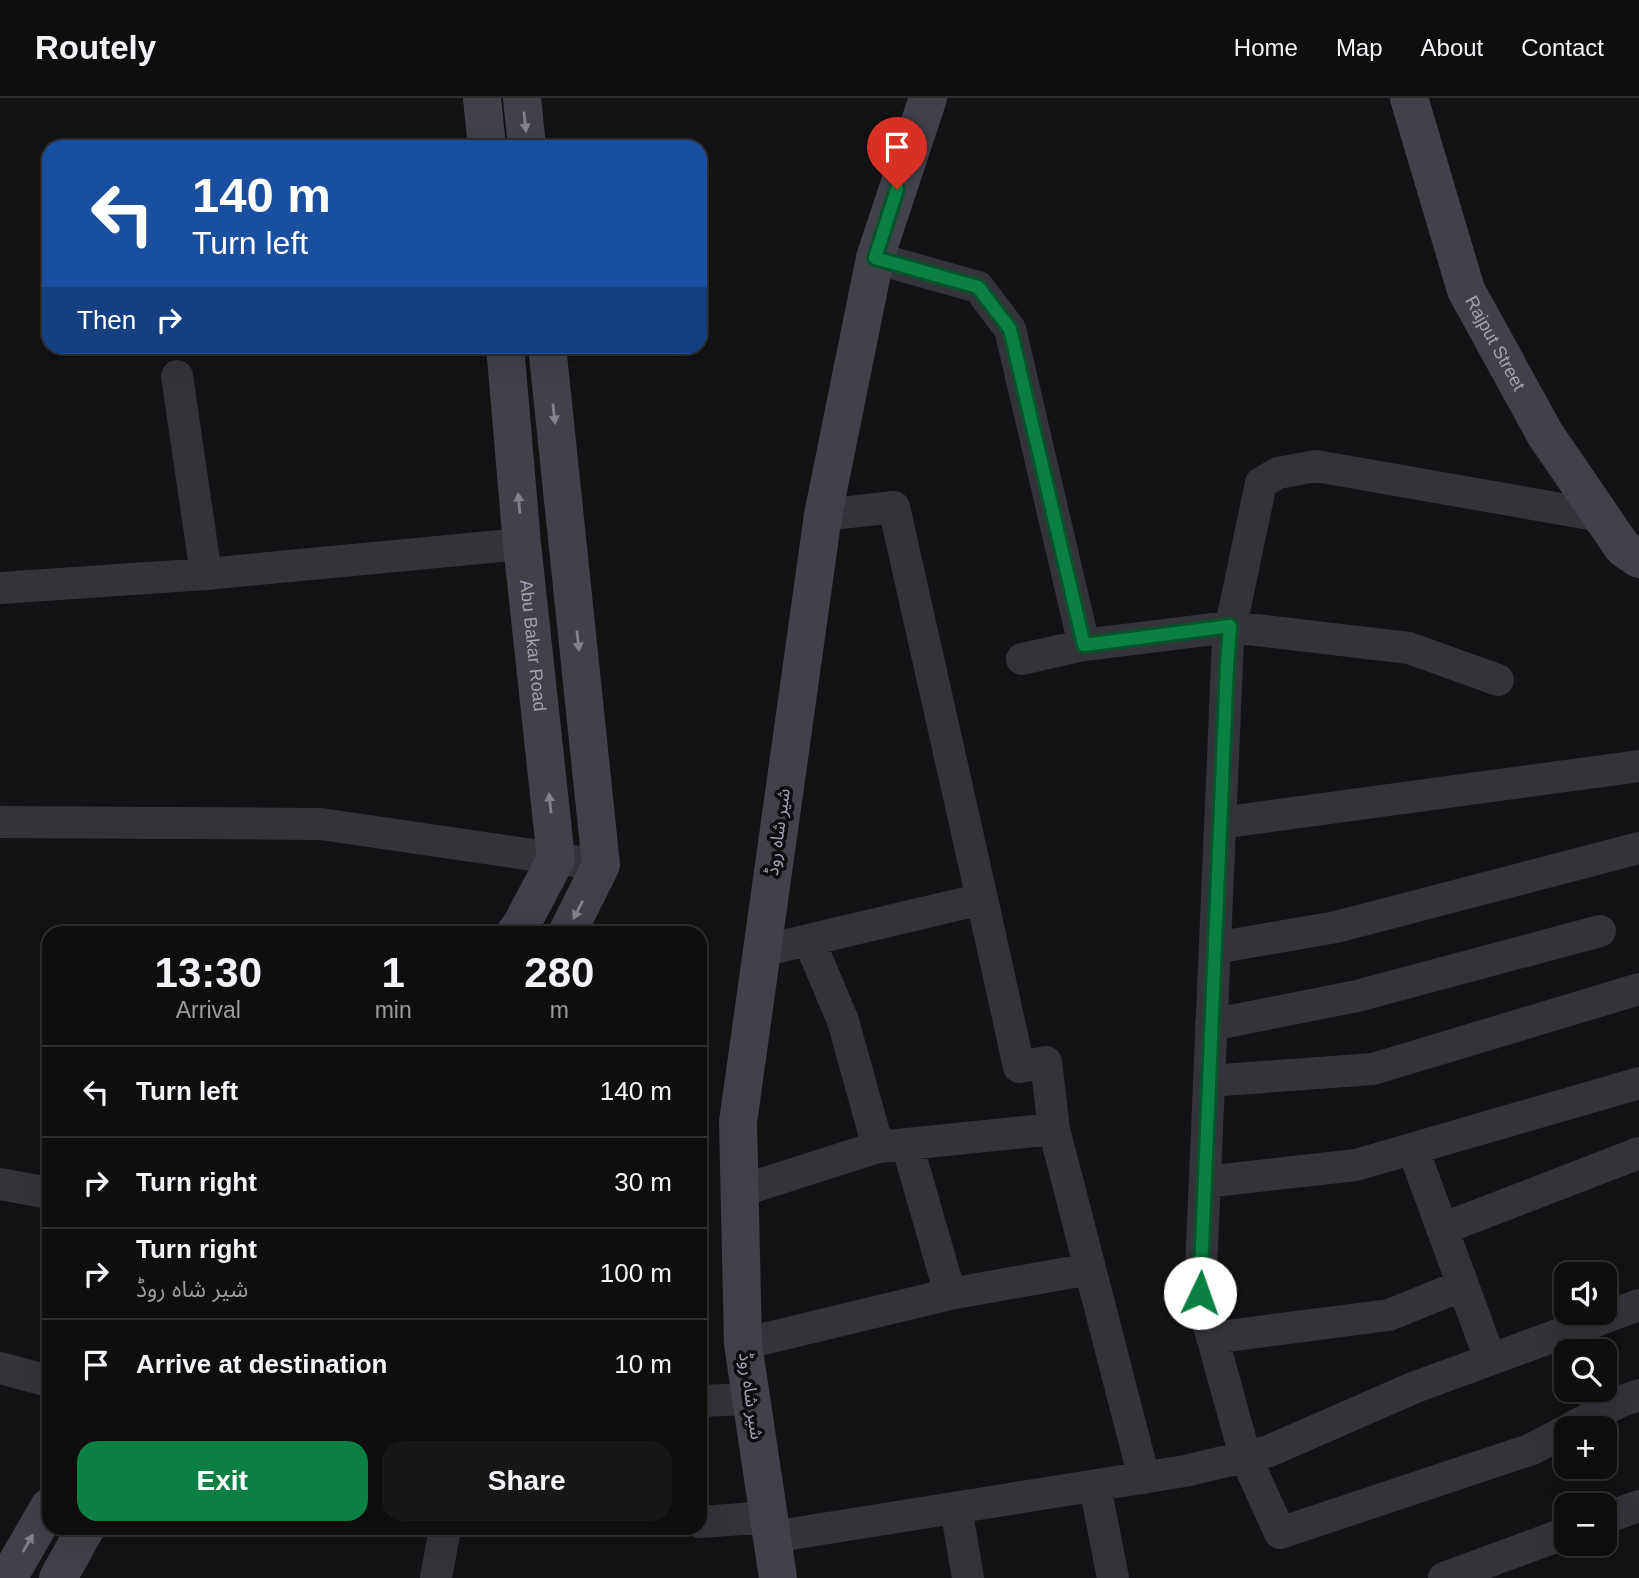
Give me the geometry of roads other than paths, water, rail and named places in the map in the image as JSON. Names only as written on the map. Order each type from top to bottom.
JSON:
[{"type":"street","points":[[482,98],[486,140]]},
{"type":"street","points":[[522,98],[526,140]]},
{"type":"street","name":"شیر شاہ روڈ","points":[[778,1578],[743,1344],[738,1122],[823,516],[875,258],[928,98]]},
{"type":"street","name":"Rajput Street","points":[[1409,98],[1466,290],[1545,434],[1623,548],[1639,559]]},
{"type":"street","points":[[875,258],[978,287],[1010,329],[1084,645]]},
{"type":"street","name":"Abu Bakar Road","points":[[506,354],[522,544],[556,859]]},
{"type":"street","points":[[548,354],[601,865],[570,926]]},
{"type":"street","points":[[177,376],[206,574]]},
{"type":"street","points":[[1554,1437],[1532,1449],[1280,1534],[1245,1456],[1200,1293],[1228,640],[1261,483],[1278,473],[1316,466],[1601,516]]},
{"type":"street","points":[[823,516],[894,507],[1019,1067],[1046,1062],[1054,1129],[1144,1478]]},
{"type":"street","points":[[0,588],[206,574],[522,544]]},
{"type":"street","points":[[1022,659],[1084,645],[1230,626],[1409,648],[1498,680]]},
{"type":"street","points":[[1220,823],[1639,766]]},
{"type":"street","points":[[0,822],[321,824],[601,865]]},
{"type":"street","points":[[1215,948],[1336,927],[1639,848]]},
{"type":"street","points":[[521,926],[556,859]]},
{"type":"street","points":[[762,951],[982,899]]},
{"type":"street","points":[[1211,1025],[1357,996],[1600,931]]},
{"type":"street","points":[[810,940],[950,1294]]},
{"type":"street","points":[[1209,1082],[1373,1069],[1639,989]]},
{"type":"street","points":[[1205,1182],[1356,1165],[1639,1083]]},
{"type":"street","points":[[740,1191],[893,1145],[1054,1129]]},
{"type":"street","points":[[1413,1149],[1490,1359]]},
{"type":"street","points":[[1442,1229],[1639,1153]]},
{"type":"street","points":[[0,1184],[42,1192]]},
{"type":"street","points":[[743,1344],[950,1294],[1090,1269]]},
{"type":"street","points":[[1212,1338],[1389,1315],[1463,1285]]},
{"type":"street","points":[[707,1522],[771,1527],[956,1508],[1185,1471],[1269,1451],[1413,1388],[1639,1305]]},
{"type":"street","points":[[0,1368],[42,1379]]},
{"type":"street","points":[[1594,1416],[1639,1395]]},
{"type":"street","points":[[707,1401],[751,1399]]},
{"type":"street","points":[[1095,1486],[1112,1578]]},
{"type":"street","points":[[1617,1514],[1639,1506]]},
{"type":"street","points":[[956,1508],[968,1578]]},
{"type":"street","points":[[8,1578],[42,1519]]},
{"type":"street","points":[[58,1578],[82,1535]]},
{"type":"street","points":[[436,1578],[444,1535]]},
{"type":"street","points":[[1444,1578],[1554,1537]]}]
